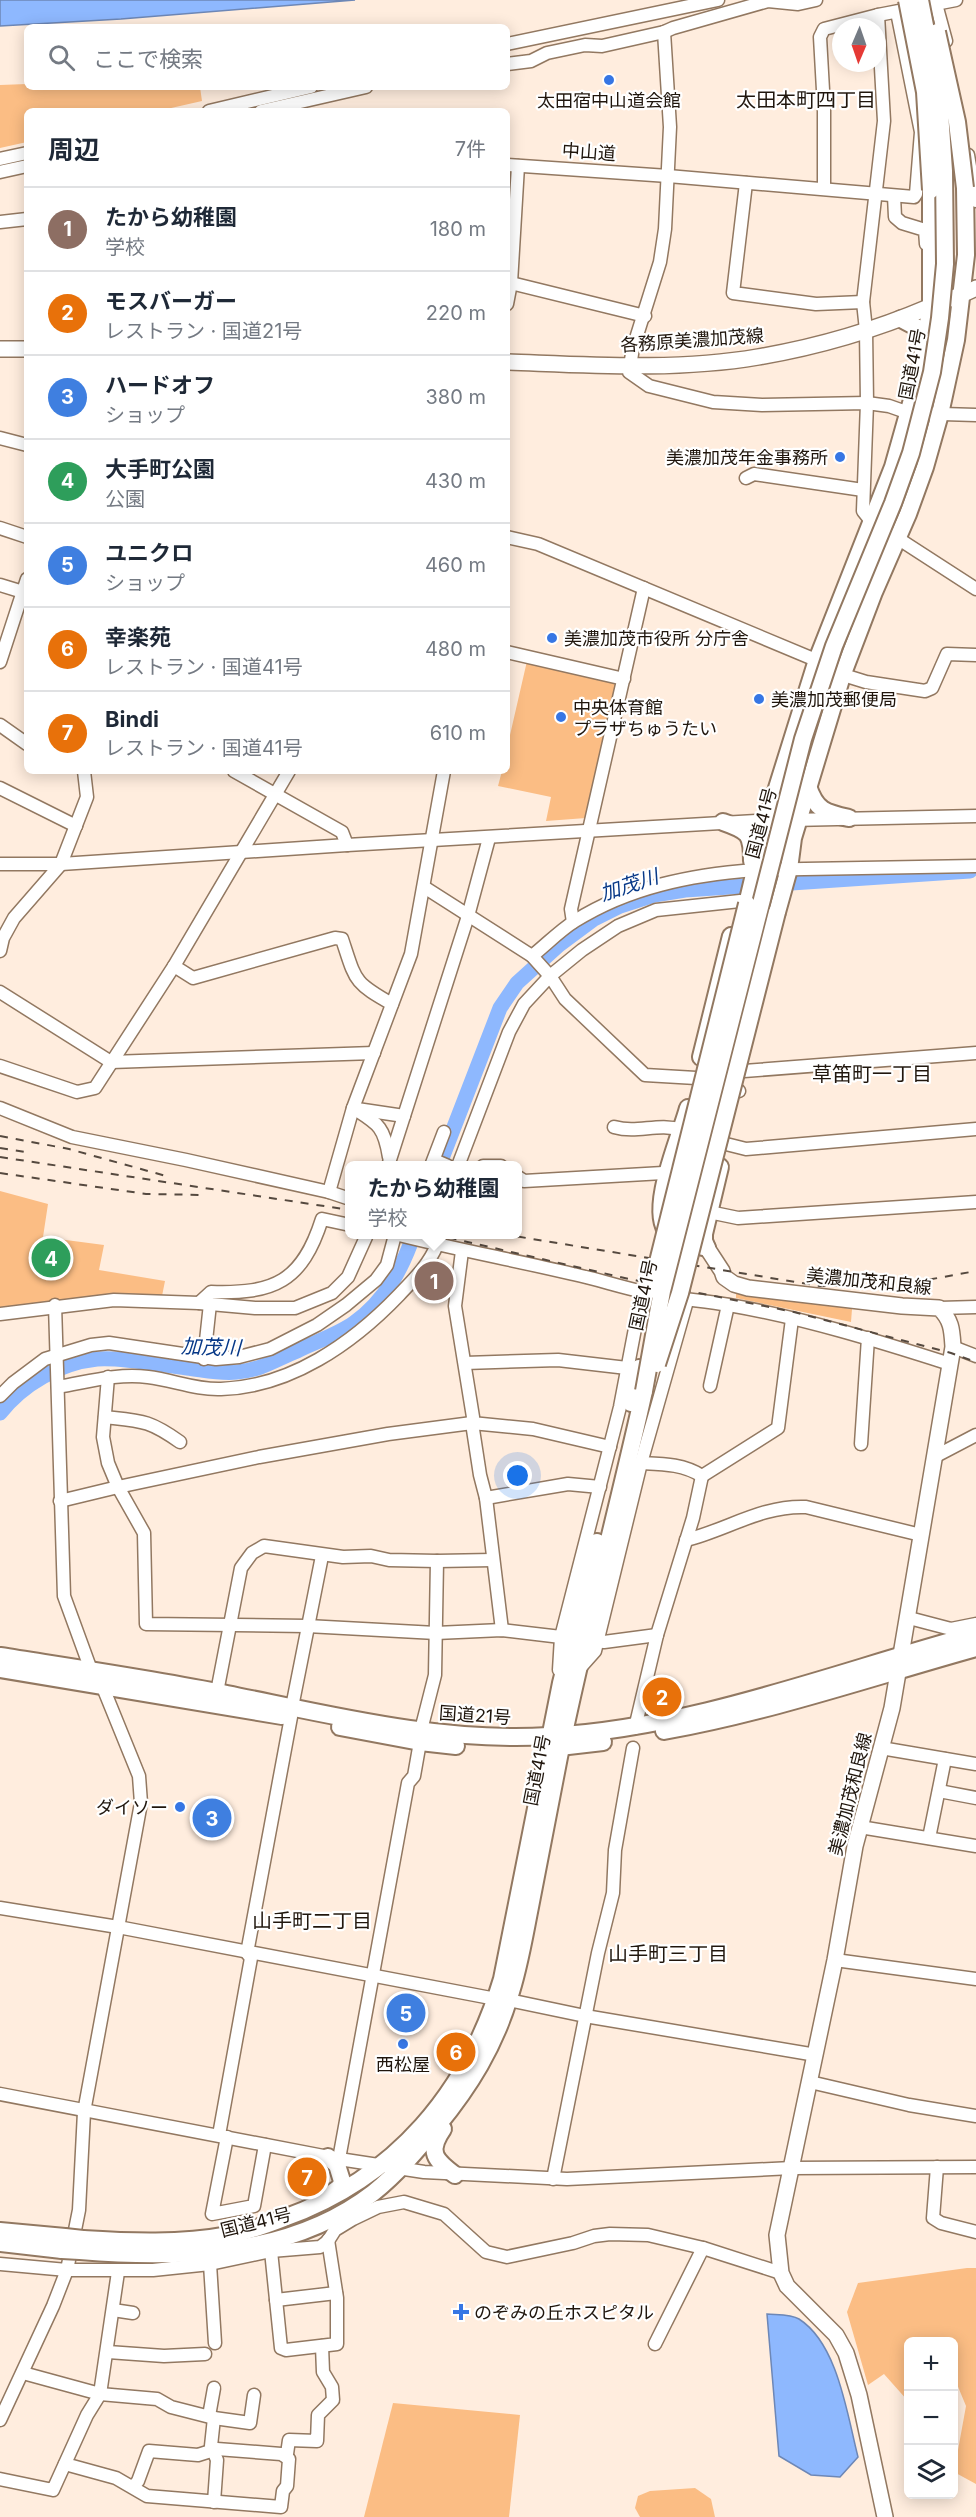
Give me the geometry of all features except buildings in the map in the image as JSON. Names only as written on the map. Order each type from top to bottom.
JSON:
[{"type":"highway","name":"国道41号","points":[[0,2231],[82,2245],[153,2263],[238,2248],[303,2230],[352,2207],[372,2193],[425,2142],[457,2102],[480,2068],[526,1929],[556,1742],[567,1636],[628,1466],[633,1368],[798,739],[822,666],[900,472],[926,381],[938,307],[941,204],[931,92],[912,0]]},
{"type":"highway","name":"国道41号","points":[[556,1742],[579,1669],[628,1466],[662,1291],[803,740],[834,646],[893,504],[911,453],[932,372],[943,291],[945,195],[939,97],[928,1]]},
{"type":"highway","points":[[707,1248],[704,1241],[710,1212],[784,894],[798,819],[842,676],[925,467],[969,292],[966,255],[971,202],[948,76],[928,1]]},
{"type":"highway","points":[[633,1368],[767,820],[869,505],[893,467],[917,382],[925,342],[933,277],[933,220],[925,92],[902,6]]},
{"type":"highway","points":[[931,306],[958,247],[971,202]]},
{"type":"highway","points":[[966,255],[969,270],[976,276]]},
{"type":"highway","points":[[917,382],[951,307],[969,292]]},
{"type":"highway","points":[[901,319],[918,328],[925,342]]},
{"type":"highway","points":[[767,820],[790,804],[796,785],[813,756],[820,733],[829,720]]},
{"type":"highway","points":[[808,786],[817,805],[824,812],[849,818]]},
{"type":"highway","points":[[749,889],[782,826],[798,819]]},
{"type":"highway","points":[[707,1248],[668,1233],[661,1221],[661,1201],[749,889],[753,848],[750,838],[743,829],[723,822]]},
{"type":"highway","points":[[644,1391],[657,1364],[680,1293],[777,912],[784,894]]},
{"type":"highway","name":"国道21号","points":[[0,1669],[292,1712],[421,1736],[556,1742],[697,1725],[822,1693],[976,1634]]},
{"type":"highway","name":"国道21号","points":[[556,1742],[634,1728],[901,1662],[976,1648]]},
{"type":"highway","name":"国道21号","points":[[0,1656],[217,1692],[292,1712]]},
{"type":"highway","name":"国道41号","points":[[82,2245],[191,2240],[229,2235],[300,2212],[333,2198],[363,2180],[405,2145],[444,2100],[502,1999]]},
{"type":"highway","points":[[455,2175],[440,2164],[434,2153],[436,2140],[452,2116],[457,2102]]},
{"type":"highway","points":[[300,2212],[340,2187],[341,2172],[333,2158]]},
{"type":"highway","name":"国道41号","points":[[0,2243],[63,2243]]},
{"type":"main road","name":"各務原美濃加茂線","points":[[510,362],[629,365],[757,357],[866,330],[969,292]]},
{"type":"main road","points":[[0,349],[24,349]]},
{"type":"main road","name":"美濃加茂和良線","points":[[707,1248],[724,1277],[734,1284],[748,1288],[902,1306],[939,1308],[949,1317],[953,1347],[901,1662],[860,1827],[816,2055],[777,2235],[781,2273]]},
{"type":"main road","points":[[781,2273],[788,2286],[828,2326],[846,2353],[859,2395],[885,2517]]},
{"type":"street","points":[[510,43],[717,0]]},
{"type":"street","points":[[510,64],[531,62],[547,53],[585,45],[602,46],[664,32],[768,1],[798,4],[816,0]]},
{"type":"street","points":[[824,188],[821,32],[827,27],[878,15],[902,6],[928,1],[952,0]]},
{"type":"street","points":[[902,6],[921,132],[916,194],[914,197],[894,196],[895,217],[902,224],[925,230],[927,266],[933,277]]},
{"type":"street","points":[[869,505],[866,330],[863,302],[884,121],[878,15]]},
{"type":"street","points":[[664,32],[670,127],[663,244],[629,372],[649,386],[713,402],[762,405],[867,403],[889,406],[909,413],[976,415]]},
{"type":"street","points":[[222,108],[298,90]]},
{"type":"street","points":[[274,108],[353,90]]},
{"type":"street","points":[[0,159],[24,154]]},
{"type":"street","points":[[510,254],[513,166]]},
{"type":"street","name":"中山道","points":[[513,166],[824,188],[894,196]]},
{"type":"street","points":[[0,172],[24,167]]},
{"type":"street","points":[[746,183],[733,293],[816,304],[863,302]]},
{"type":"street","points":[[0,222],[24,219]]},
{"type":"street","points":[[902,224],[926,224],[933,220]]},
{"type":"street","points":[[510,283],[645,316]]},
{"type":"street","points":[[0,438],[24,443]]},
{"type":"street","points":[[746,478],[754,474],[869,505],[898,538],[976,589]]},
{"type":"street","points":[[0,528],[24,536]]},
{"type":"street","points":[[510,538],[538,544],[817,660],[842,676],[925,692],[932,688],[946,654],[976,655]]},
{"type":"street","points":[[0,585],[23,592]]},
{"type":"street","points":[[573,922],[571,909],[644,588]]},
{"type":"street","points":[[0,662],[5,627],[24,589]]},
{"type":"street","points":[[510,653],[624,679]]},
{"type":"street","points":[[0,725],[24,742]]},
{"type":"street","points":[[0,951],[3,938],[14,918],[61,864],[87,797],[84,774]]},
{"type":"street","points":[[239,774],[276,797],[342,832],[347,844]]},
{"type":"street","points":[[0,1066],[77,1092],[95,1088],[174,966],[243,853],[288,774]]},
{"type":"street","points":[[329,1192],[353,1108],[411,954],[442,774]]},
{"type":"street","points":[[0,788],[76,826]]},
{"type":"street","points":[[0,864],[61,864],[347,844],[489,838],[723,822],[976,816]]},
{"type":"street","points":[[390,1161],[468,916],[489,838]]},
{"type":"street","points":[[460,1161],[509,1032],[524,1004],[550,976],[582,950],[618,926],[657,910],[749,889],[788,873],[976,866]]},
{"type":"street","points":[[532,956],[573,922],[616,899],[651,886],[729,872],[749,889]]},
{"type":"street","points":[[424,887],[532,956],[550,976],[565,999],[645,1075],[696,1078],[739,1091]]},
{"type":"street","points":[[174,966],[193,978],[334,938],[342,939],[355,979],[366,989],[392,1004]]},
{"type":"street","points":[[0,992],[111,1062],[374,1053]]},
{"type":"street","points":[[701,1060],[744,1071],[976,1053]]},
{"type":"street","points":[[0,1108],[72,1137],[186,1160],[345,1197]]},
{"type":"street","points":[[353,1108],[404,1116]]},
{"type":"street","points":[[353,1108],[378,1124],[386,1140],[389,1161]]},
{"type":"street","points":[[614,1127],[634,1131],[664,1125],[683,1127],[727,1140],[746,1149],[976,1129]]},
{"type":"street","points":[[434,1161],[444,1132]]},
{"type":"street","points":[[522,1180],[663,1173],[710,1212],[738,1218],[976,1202]]},
{"type":"street","points":[[204,1359],[204,1304],[211,1292],[240,1293],[267,1288],[285,1278],[305,1259],[315,1243],[322,1219],[345,1224]]},
{"type":"street","points":[[0,1314],[55,1305],[114,1300],[295,1308],[310,1304],[332,1293],[348,1277],[365,1239]]},
{"type":"street","points":[[0,1396],[45,1359],[56,1358],[91,1345],[109,1342],[204,1359],[239,1357],[270,1349],[317,1324],[346,1305],[376,1280],[387,1265],[397,1239]]},
{"type":"street","points":[[414,1239],[642,1292],[687,1301],[728,1305],[792,1319],[868,1338],[950,1364]]},
{"type":"street","points":[[58,1386],[108,1377],[149,1377],[220,1389],[256,1384],[288,1373],[343,1345],[372,1323],[429,1264],[434,1244]]},
{"type":"street","points":[[462,1251],[455,1306],[480,1475],[486,1498],[502,1630]]},
{"type":"street","points":[[108,1377],[103,1437],[106,1454],[118,1486],[144,1533],[146,1624],[307,1626],[436,1633],[502,1630],[567,1636],[600,1487],[633,1368],[642,1292]]},
{"type":"street","points":[[579,1669],[592,1656],[597,1641],[628,1466],[687,1301]]},
{"type":"street","points":[[0,2420],[53,2306],[67,2270],[79,2210],[84,2112],[141,1803],[139,1776],[102,1685],[91,1670],[64,1596],[55,1305]]},
{"type":"street","points":[[710,1386],[728,1305]]},
{"type":"street","points":[[939,1308],[976,1307]]},
{"type":"street","points":[[702,1476],[742,1453],[778,1428],[792,1319]]},
{"type":"street","points":[[861,1444],[868,1338]]},
{"type":"street","points":[[953,1347],[976,1356]]},
{"type":"street","points":[[465,1363],[558,1359],[633,1368]]},
{"type":"street","points":[[105,1417],[144,1421],[156,1425],[180,1442]]},
{"type":"street","points":[[60,1502],[118,1486],[259,1457],[388,1434],[472,1423],[533,1429],[610,1447]]},
{"type":"street","points":[[934,1457],[976,1435]]},
{"type":"street","points":[[628,1466],[669,1464],[692,1470],[702,1476]]},
{"type":"street","points":[[634,1728],[657,1635],[701,1488],[702,1476]]},
{"type":"street","points":[[486,1498],[568,1484],[600,1487]]},
{"type":"street","points":[[686,1540],[748,1517],[789,1506],[806,1507],[921,1535]]},
{"type":"street","points":[[217,1692],[241,1568],[252,1553],[264,1546],[322,1556],[371,1556],[389,1560],[493,1560]]},
{"type":"street","points":[[265,2145],[254,2206],[212,2214],[251,1958],[247,1953],[322,1556]]},
{"type":"street","points":[[333,2158],[373,1977],[408,1783],[414,1776],[435,1675],[437,1561]]},
{"type":"street","points":[[909,1618],[951,1629],[976,1624]]},
{"type":"street","points":[[597,1641],[657,1635]]},
{"type":"street","points":[[553,2179],[585,2016],[613,1893],[615,1850],[633,1748]]},
{"type":"street","points":[[881,1748],[976,1764]]},
{"type":"street","points":[[928,1838],[945,1759]]},
{"type":"street","points":[[939,1791],[976,1798]]},
{"type":"street","points":[[860,1827],[976,1846]]},
{"type":"street","points":[[0,1908],[118,1927],[585,2016],[816,2055]]},
{"type":"street","points":[[835,1960],[976,1979]]},
{"type":"street","points":[[810,2082],[909,2105],[976,2116]]},
{"type":"street","points":[[0,2094],[84,2112],[333,2158],[455,2175],[553,2179],[792,2168],[976,2167]]},
{"type":"street","points":[[937,2167],[933,2218],[941,2223],[976,2232]]},
{"type":"street","points":[[0,2264],[118,2272],[153,2263],[210,2264],[271,2251],[320,2247],[335,2230],[353,2219],[378,2207],[404,2202],[444,2214],[486,2252],[507,2257],[610,2234],[648,2235],[703,2248],[781,2273]]},
{"type":"street","points":[[271,2251],[281,2348],[286,2350],[337,2344],[336,2294],[328,2240]]},
{"type":"street","points":[[655,2344],[703,2248]]},
{"type":"street","points":[[210,2264],[215,2343]]},
{"type":"street","points":[[0,2479],[53,2490],[87,2415],[100,2394],[118,2272]]},
{"type":"street","points":[[276,2300],[336,2294]]},
{"type":"street","points":[[113,2310],[133,2313]]},
{"type":"street","points":[[285,2456],[290,2440],[317,2441],[318,2415],[333,2400],[332,2387],[323,2372],[322,2346]]},
{"type":"street","points":[[108,2352],[164,2356],[205,2354]]},
{"type":"street","points":[[23,2373],[100,2394],[157,2399],[171,2407],[250,2423],[254,2396]]},
{"type":"street","points":[[214,2388],[212,2451],[217,2466],[214,2502]]},
{"type":"street","points":[[65,2464],[116,2478],[147,2496],[281,2506],[283,2491],[287,2486],[289,2459],[285,2456],[217,2450],[198,2456],[149,2451],[138,2481],[133,2487]]},
{"type":"shaded area","points":[[24,84],[24,90],[200,90],[202,101],[171,108],[24,108],[24,143],[0,148],[0,85]]},
{"type":"shaded area","name":"中央体育館 プラザちゅうたい","points":[[527,661],[613,681],[615,686],[586,818],[546,821],[551,797],[498,786],[501,774],[510,774],[510,735]]},
{"type":"shaded area","points":[[0,1191],[48,1204],[43,1237],[104,1245],[99,1270],[165,1281],[162,1296],[107,1295],[0,1308]]},
{"type":"shaded area","points":[[736,1291],[852,1309],[851,1322],[736,1298]]},
{"type":"shaded area","points":[[976,2268],[976,2484],[958,2474],[958,2450],[966,2406],[958,2387],[958,2337],[904,2337],[904,2396],[884,2374],[868,2385],[847,2312],[858,2283]]},
{"type":"shaded area","points":[[393,2403],[520,2415],[509,2517],[364,2517]]},
{"type":"shaded area","points":[[695,2488],[711,2499],[715,2517],[640,2517],[635,2508],[638,2496],[650,2491]]},
{"type":"water","points":[[0,0],[355,0],[121,19],[0,26]]},
{"type":"water","points":[[767,2314],[788,2315],[799,2319],[812,2330],[832,2362],[845,2401],[858,2457],[840,2477],[811,2475],[779,2456]]},
{"type":"waterway","name":"加茂川","points":[[441,1161],[500,1008],[517,983],[559,945],[594,919],[620,906],[654,895],[685,890],[970,871]]},
{"type":"waterway","name":"加茂川","points":[[0,1413],[31,1384],[56,1370],[83,1361],[119,1359],[212,1372],[245,1371],[268,1364],[340,1331],[365,1314],[375,1305],[398,1272],[412,1239]]},
{"type":"railway","points":[[0,1136],[69,1149],[166,1176]]},
{"type":"railway","points":[[0,1148],[26,1152]]},
{"type":"railway","points":[[0,1157],[345,1209]]},
{"type":"railway","points":[[0,1173],[146,1194],[205,1195]]},
{"type":"railway","points":[[522,1237],[820,1286],[894,1286],[976,1271]]},
{"type":"railway","points":[[455,1239],[629,1279],[794,1312],[951,1353],[976,1362]]},
{"type":"place","name":"太田宿中山道会館","points":[[609,80]]},
{"type":"place","name":"美濃加茂年金事務所","points":[[840,457]]},
{"type":"place","name":"美濃加茂市役所 分庁舎","points":[[552,638]]},
{"type":"place","name":"美濃加茂郵便局","points":[[759,699]]},
{"type":"place","name":"中央体育館 プラザちゅうたい","points":[[561,717]]},
{"type":"place","name":"大手町公園","points":[[51,1258]]},
{"type":"place","name":"たから幼稚園","points":[[434,1281]]},
{"type":"place","name":"モスバーガー","points":[[662,1697]]},
{"type":"place","name":"ダイソー","points":[[180,1807]]},
{"type":"place","name":"ハードオフ","points":[[212,1818]]},
{"type":"place","name":"ユニクロ","points":[[406,2013]]},
{"type":"place","name":"西松屋","points":[[403,2044]]},
{"type":"place","name":"幸楽苑","points":[[456,2052]]},
{"type":"place","name":"Bindi","points":[[307,2177]]},
{"type":"place","name":"のぞみの丘ホスピタル","points":[[461,2312]]},
{"type":"district","name":"太田本町四丁目","points":[[806,100]]},
{"type":"district","name":"草笛町一丁目","points":[[872,1074]]},
{"type":"district","name":"山手町二丁目","points":[[312,1921]]},
{"type":"district","name":"山手町三丁目","points":[[668,1954]]}]
